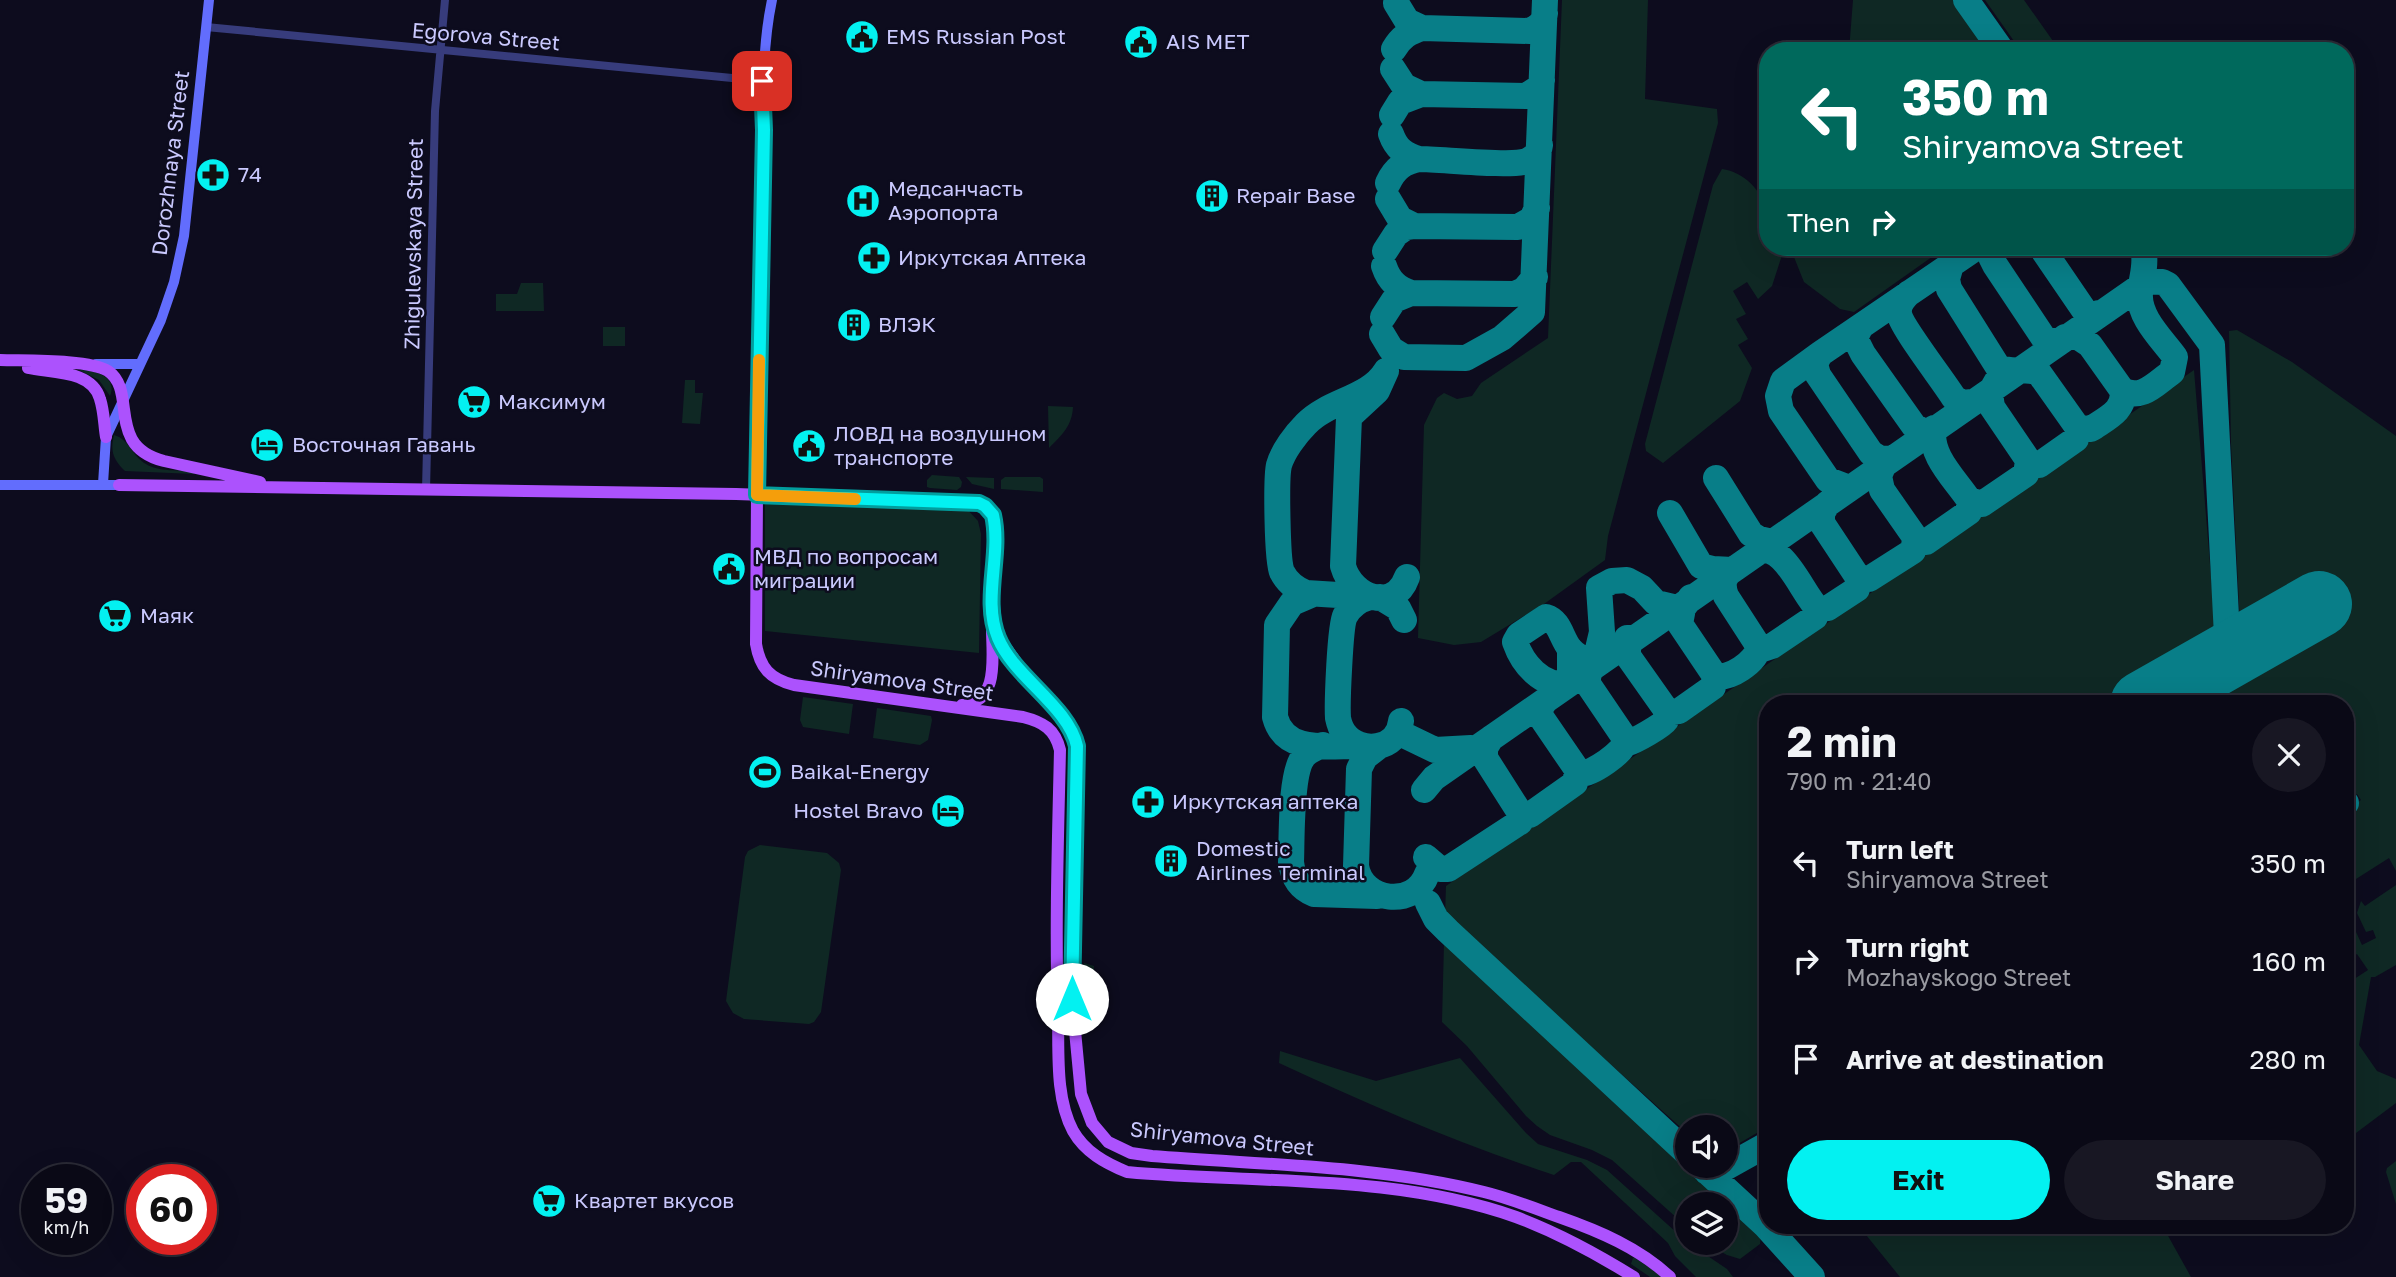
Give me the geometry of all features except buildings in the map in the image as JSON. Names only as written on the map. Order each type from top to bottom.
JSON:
[{"type":"main road","name":"Dorozhnaya Street","points":[[103,484],[106,438],[161,320],[174,282],[183,240],[209,0]]},
{"type":"main road","points":[[757,495],[764,130],[762,81],[772,0]]},
{"type":"main road","points":[[0,361],[139,364]]},
{"type":"main road","points":[[0,361],[80,377],[89,383],[97,390],[101,400],[106,438]]},
{"type":"main road","points":[[90,364],[109,371],[117,382],[135,444],[150,458],[288,487]]},
{"type":"main road","points":[[0,485],[288,487]]},
{"type":"main road","name":"Shiryamova Street","points":[[288,487],[757,495],[979,503],[985,506],[993,515],[994,522],[992,606],[993,623],[1000,642],[1030,682],[1059,712],[1076,742],[1073,1011],[1081,1094],[1087,1112],[1100,1134],[1118,1148],[1131,1153],[1360,1171],[1484,1192],[1604,1234],[1670,1277]]},
{"type":"main road","name":"Shiryamova Street","points":[[757,495],[756,644],[759,657],[770,676],[794,685],[1037,721],[1048,726],[1058,740],[1060,750],[1055,946],[1062,1096],[1073,1130],[1094,1155],[1126,1172],[1360,1186],[1443,1198],[1519,1219],[1631,1275]]},
{"type":"main road","points":[[947,707],[973,704],[981,699],[990,681],[993,672],[992,606]]},
{"type":"main road","points":[[1558,1237],[1576,1239],[1581,1231],[1578,1226],[1559,1217]]},
{"type":"main road","points":[[1631,1275],[1621,1266],[1622,1256],[1629,1251],[1637,1253]]},
{"type":"street","name":"Zhigulevskaya Street","points":[[426,489],[435,111],[445,0]]},
{"type":"street","name":"Egorova Street","points":[[206,27],[762,81]]},
{"type":"green space","points":[[1562,0],[1648,0],[1645,99],[1717,109],[1718,123],[1608,536],[1605,560],[1544,604],[1481,642],[1454,645],[1418,638],[1424,425],[1437,398],[1444,393],[1457,399],[1472,396],[1481,383],[1548,338]]},
{"type":"green space","points":[[1853,0],[1954,0],[1983,42],[1850,42]]},
{"type":"green space","points":[[1985,0],[2024,0],[2054,42],[2015,42]]},
{"type":"green space","points":[[1722,169],[1738,174],[1751,183],[1759,194],[1759,256],[1782,256],[1772,286],[1758,299],[1747,282],[1733,291],[1746,314],[1736,319],[1748,339],[1738,345],[1752,368],[1740,401],[1663,463],[1646,451],[1645,444],[1713,185]]},
{"type":"green space","points":[[1794,256],[1933,256],[1854,312],[1840,309],[1804,282]]},
{"type":"green space","points":[[521,283],[543,283],[544,311],[496,311],[496,294],[517,294]]},
{"type":"green space","points":[[603,327],[625,327],[625,346],[603,346]]},
{"type":"green space","points":[[2237,330],[2292,362],[2396,436],[2396,871],[2389,858],[2354,880],[2354,804],[2361,800],[2357,794],[2354,796],[2354,695],[2202,695],[2330,620],[2333,610],[2320,586],[2310,584],[2240,624],[2231,444],[2229,331]]},
{"type":"green space","points":[[79,370],[98,373],[108,379],[112,389],[110,396],[99,380]]},
{"type":"green space","points":[[2194,370],[2216,637],[2118,695],[1759,695],[1759,1132],[1738,1144],[1738,1115],[1675,1115],[1675,1122],[1445,916],[1446,886]]},
{"type":"green space","points":[[685,380],[695,380],[695,393],[703,393],[700,424],[682,423]]},
{"type":"green space","points":[[1048,406],[1073,407],[1068,425],[1049,448]]},
{"type":"green space","points":[[114,435],[123,440],[141,461],[151,467],[195,471],[194,474],[125,471],[114,454]]},
{"type":"green space","points":[[932,475],[959,477],[961,487],[957,490],[927,487],[927,480]]},
{"type":"green space","points":[[966,477],[994,478],[994,489],[972,484]]},
{"type":"green space","points":[[1005,477],[1040,477],[1043,479],[1043,492],[1001,489],[1001,480]]},
{"type":"green space","points":[[765,502],[966,508],[978,521],[981,534],[979,653],[765,631]]},
{"type":"green space","points":[[803,697],[853,704],[849,734],[803,727],[800,720]]},
{"type":"green space","points":[[877,708],[931,716],[928,740],[920,745],[873,738]]},
{"type":"green space","points":[[760,845],[827,853],[839,863],[841,870],[821,1012],[814,1022],[809,1024],[744,1019],[733,1013],[726,1001],[745,857],[748,851]]},
{"type":"green space","points":[[2396,885],[2396,965],[2371,977],[2359,1045],[2377,1071],[2396,1079],[2396,1103],[2354,1134],[2354,979],[2368,970],[2357,954],[2354,956],[2354,928],[2362,945],[2376,938],[2373,930],[2366,932],[2357,913],[2361,901],[2365,906]]},
{"type":"green space","points":[[1444,943],[1675,1155],[1675,1178],[1700,1178],[1715,1192],[1675,1192],[1675,1216],[1612,1160],[1550,1135],[1537,1126],[1467,1046],[1442,1022]]},
{"type":"green space","points":[[1084,963],[1094,966],[1094,994],[1084,984]]},
{"type":"green space","points":[[1280,1051],[1376,1081],[1460,1058],[1538,1144],[1587,1160],[1607,1170],[1675,1231],[1675,1255],[1706,1255],[1727,1269],[1733,1277],[1696,1277],[1675,1256],[1668,1243],[1581,1162],[1571,1162],[1554,1175],[1449,1137],[1279,1063]]},
{"type":"green space","points":[[2396,1161],[2396,1204],[2386,1172]]},
{"type":"green space","points":[[1738,1213],[1761,1234],[1760,1244],[1740,1259],[1727,1255],[1738,1255]]},
{"type":"green space","points":[[1865,1234],[2167,1234],[2191,1277],[1900,1277]]},
{"type":"green space","points":[[1633,1258],[1663,1277],[1650,1277],[1631,1264]]},
{"type":"taxiway","points":[[1382,334],[1391,349],[1404,357],[1466,358],[1502,338],[1532,312],[1545,0]]},
{"type":"taxiway","points":[[1966,0],[1996,42]]},
{"type":"taxiway","points":[[1396,3],[1407,21],[1422,28]]},
{"type":"taxiway","points":[[1394,49],[1406,36],[1422,28],[1530,31],[1540,24],[1545,13]]},
{"type":"taxiway","points":[[1393,69],[1404,86],[1421,94],[1526,96],[1540,87],[1542,80]]},
{"type":"taxiway","points":[[1392,115],[1400,102],[1421,94]]},
{"type":"taxiway","points":[[1391,134],[1401,150],[1419,159]]},
{"type":"taxiway","points":[[1388,183],[1397,170],[1414,160],[1519,163],[1534,157],[1540,145]]},
{"type":"taxiway","points":[[1388,199],[1400,219],[1414,226]]},
{"type":"taxiway","points":[[1385,251],[1396,234],[1406,227],[1518,227],[1532,219],[1537,208]]},
{"type":"taxiway","points":[[1849,488],[1828,480],[1781,411],[1778,396],[1783,381],[1964,256]]},
{"type":"taxiway","points":[[1991,256],[2043,337],[2048,341],[2059,341]]},
{"type":"taxiway","points":[[2047,256],[2086,313],[2099,313]]},
{"type":"taxiway","points":[[2065,337],[2078,337],[2090,345],[2122,390],[2129,393],[2142,392],[2172,372],[2175,357],[2152,327],[2140,302],[2144,256]]},
{"type":"taxiway","points":[[1951,265],[1947,279],[1949,289],[1998,367],[2039,373],[2078,428],[2091,429],[2114,413],[2121,403],[2122,390]]},
{"type":"taxiway","points":[[1384,266],[1394,283],[1411,293]]},
{"type":"taxiway","points":[[1383,317],[1394,300],[1411,293],[1515,294],[1524,290],[1535,277]]},
{"type":"taxiway","points":[[1424,790],[1434,778],[2148,281],[2168,285],[2212,345],[2228,655]]},
{"type":"taxiway","points":[[1909,293],[1899,310],[1901,319],[1954,398],[1963,403],[1972,402]]},
{"type":"taxiway","points":[[1861,326],[1855,338],[1863,354],[1914,426],[1923,431],[1932,430]]},
{"type":"taxiway","points":[[1820,354],[1815,364],[1818,375],[1871,453],[1879,458],[1890,459]]},
{"type":"taxiway","points":[[1370,597],[1306,593],[1286,579],[1280,565],[1279,552],[1278,473],[1287,449],[1306,424],[1315,416],[1370,388],[1386,371],[1377,391],[1349,417],[1343,566],[1355,586],[1374,597],[1393,595],[1407,577]]},
{"type":"taxiway","points":[[1998,379],[1990,393],[1992,407],[2030,463],[2039,465],[2076,439],[2078,428]]},
{"type":"taxiway","points":[[1934,428],[1933,438],[1939,457],[1969,500],[1982,504],[2026,474],[2028,461]]},
{"type":"taxiway","points":[[1884,464],[1879,476],[1882,490],[1919,543],[1926,542],[1969,512],[1969,500]]},
{"type":"taxiway","points":[[1716,478],[1751,534],[1772,542]]},
{"type":"taxiway","points":[[1756,553],[1766,550],[1783,560],[1818,609],[1828,608],[1857,589],[1859,579],[1822,523],[1822,513],[1828,503]]},
{"type":"taxiway","points":[[1670,513],[1701,566],[1732,570],[1724,582],[1726,596],[1759,647],[1763,649],[1772,646],[1815,617],[1815,606]]},
{"type":"taxiway","points":[[1859,579],[1869,579],[1913,551],[1915,540]]},
{"type":"taxiway","points":[[1570,649],[1570,671],[1567,685],[1558,684],[1549,682],[1534,672],[1515,642],[1519,635],[1546,617],[1557,626],[1572,652],[1594,666],[1602,632],[1599,588],[1612,581],[1627,580],[1642,588],[1656,603],[1677,608]]},
{"type":"taxiway","points":[[1313,594],[1292,603],[1277,625],[1275,717],[1280,729],[1298,743],[1362,746]]},
{"type":"taxiway","points":[[1370,597],[1353,606],[1343,623],[1338,720],[1351,740],[1368,747],[1386,743],[1393,738],[1401,721]]},
{"type":"taxiway","points":[[1380,597],[1398,608],[1404,620]]},
{"type":"taxiway","points":[[1691,597],[1683,608],[1680,624],[1715,676],[1721,677],[1741,669],[1753,658],[1759,647]]},
{"type":"taxiway","points":[[1627,638],[1634,638],[1628,645],[1628,656],[1664,707],[1671,712],[1679,711],[1713,687],[1715,676]]},
{"type":"taxiway","points":[[1591,668],[1588,684],[1628,743],[1664,723],[1667,717],[1664,707]]},
{"type":"taxiway","points":[[1546,700],[1540,708],[1541,717],[1580,774],[1607,762],[1620,751],[1626,741]]},
{"type":"taxiway","points":[[1406,736],[1435,750],[1476,749]]},
{"type":"taxiway","points":[[1491,738],[1485,748],[1485,758],[1520,813],[1530,815],[1575,783],[1577,772]]},
{"type":"taxiway","points":[[1323,745],[1304,756],[1296,776],[1292,823],[1293,873],[1298,882],[1314,894],[1377,896]]},
{"type":"taxiway","points":[[1378,747],[1365,757],[1359,769],[1356,866],[1360,878],[1368,888],[1389,897],[1412,892],[1421,885],[1427,874]]},
{"type":"taxiway","points":[[1426,857],[1440,869],[1448,869],[1520,822],[1520,813]]},
{"type":"taxiway","points":[[1428,903],[1436,919],[1448,931],[1675,1142]]},
{"type":"taxiway","points":[[1738,1161],[1759,1149]]},
{"type":"taxiway","points":[[1714,1178],[1759,1220]]},
{"type":"taxiway","points":[[1773,1234],[1812,1277]]},
{"type":"runway","points":[[2159,695],[2319,604]]},
{"type":"slow traffic","points":[[759,360],[757,495],[855,499]]},
{"type":"place","name":"EMS Russian Рost","points":[[862,37]]},
{"type":"place","name":"AIS MET","points":[[1141,42]]},
{"type":"place","name":"74","points":[[213,175]]},
{"type":"place","name":"Repair Base","points":[[1212,196]]},
{"type":"place","name":"Медсанчасть Аэропорта","points":[[863,201]]},
{"type":"place","name":"Иркутская Аптека","points":[[874,258]]},
{"type":"place","name":"ВЛЭК","points":[[854,325]]},
{"type":"place","name":"Максимум","points":[[474,402]]},
{"type":"place","name":"Восточная Гавань","points":[[267,445]]},
{"type":"place","name":"ЛОВД на воздушном транспорте","points":[[809,446]]},
{"type":"place","name":"МВД по вопросам миграции","points":[[729,569]]},
{"type":"place","name":"Маяк","points":[[115,616]]},
{"type":"place","name":"Baikal-Energy","points":[[765,772]]},
{"type":"place","name":"Иркутская аптека","points":[[1148,802]]},
{"type":"place","name":"Hostel Bravo","points":[[948,811]]},
{"type":"place","name":"Domestic Airlines Terminal","points":[[1171,861]]},
{"type":"place","name":"Квартет вкусов","points":[[549,1201]]},
{"type":"route","points":[[762,81],[764,130],[757,495],[979,503],[993,515],[992,606],[997,635],[1030,682],[1059,712],[1077,746],[1072,999]]}]
